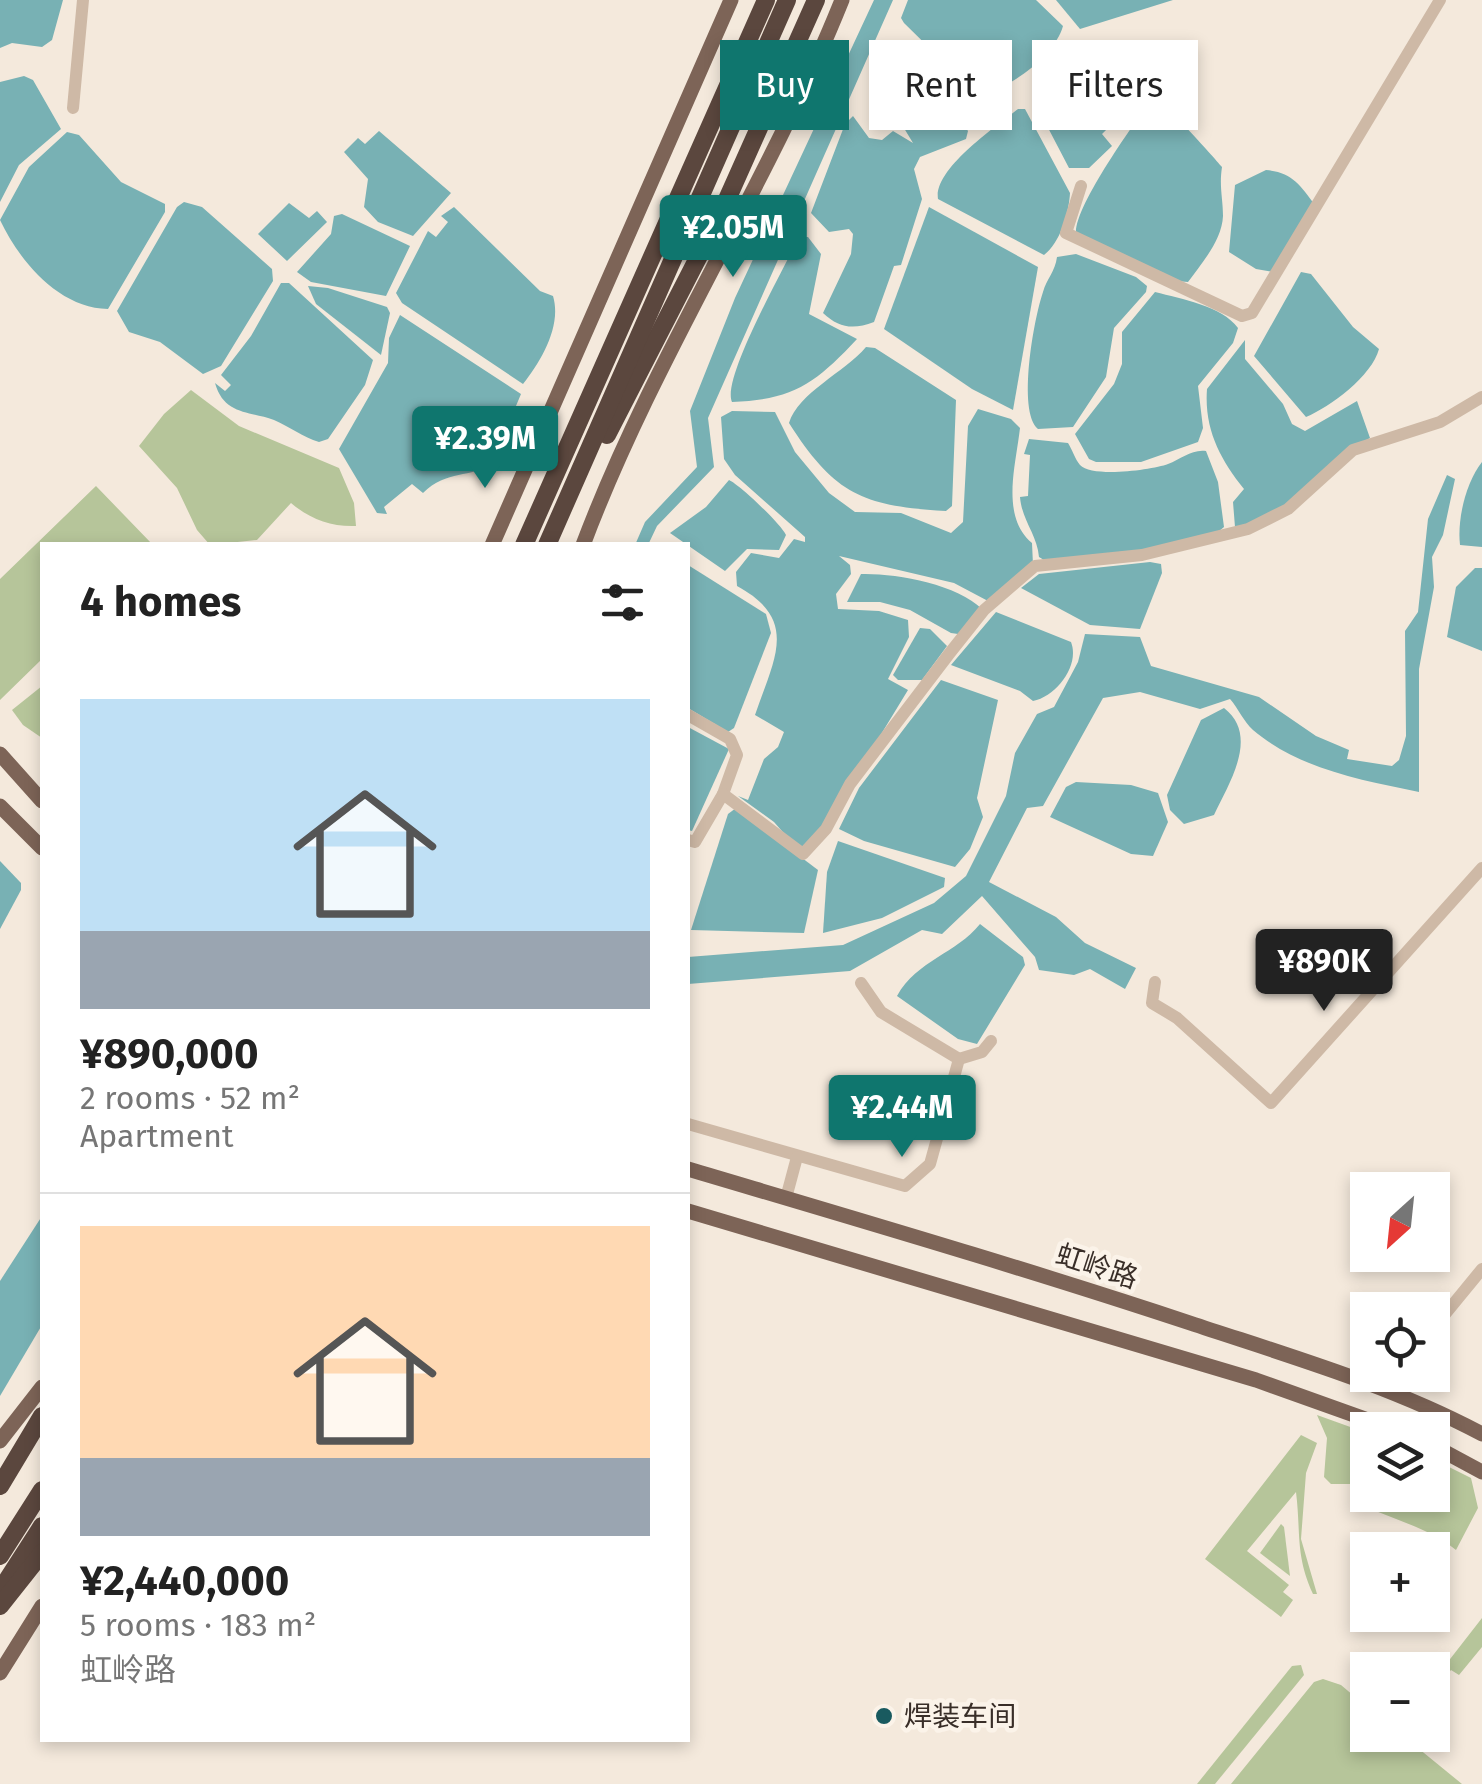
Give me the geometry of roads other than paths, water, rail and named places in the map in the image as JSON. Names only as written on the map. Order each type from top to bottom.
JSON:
[{"type":"highway","points":[[525,542],[766,0]]},
{"type":"highway","points":[[548,542],[787,0]]},
{"type":"highway","points":[[557,522],[632,392],[712,231],[816,0]]},
{"type":"highway","points":[[0,1486],[40,1419]]},
{"type":"highway","points":[[0,1556],[40,1493]]},
{"type":"highway","points":[[0,1592],[40,1529]]},
{"type":"highway","points":[[0,1606],[40,1556]]},
{"type":"main road","points":[[493,542],[731,0]]},
{"type":"main road","points":[[585,542],[645,398],[776,150],[842,0]]},
{"type":"main road","points":[[482,542],[529,459]]},
{"type":"main road","points":[[0,754],[40,800]]},
{"type":"main road","points":[[0,806],[40,846]]},
{"type":"main road","name":"虹岭路","points":[[690,1169],[1350,1369]]},
{"type":"main road","points":[[690,1213],[1275,1386],[1350,1413]]},
{"type":"main road","points":[[0,1440],[40,1390]]},
{"type":"main road","name":"虹岭路","points":[[1409,1392],[1482,1434]]},
{"type":"main road","points":[[1450,1455],[1482,1472]]},
{"type":"main road","points":[[0,1673],[40,1609]]},
{"type":"street","points":[[73,108],[83,0]]},
{"type":"street","points":[[1081,186],[1066,233],[1242,316],[1252,313],[1440,0]]},
{"type":"street","points":[[723,794],[803,854],[826,829],[850,784],[972,624],[1035,566],[1156,553],[1248,529],[1288,509],[1354,450],[1440,422],[1482,397]]},
{"type":"street","points":[[690,716],[730,739],[737,754],[723,794],[695,842],[690,841]]},
{"type":"street","points":[[1155,982],[1152,1002],[1177,1018],[1271,1103],[1482,868]]},
{"type":"street","points":[[862,983],[881,1012],[959,1059],[982,1052],[991,1041]]},
{"type":"street","points":[[690,1125],[904,1186],[930,1164],[959,1059]]},
{"type":"street","points":[[786,1198],[797,1156]]},
{"type":"street","points":[[1450,1308],[1482,1269]]},
{"type":"water","points":[[0,0],[63,0],[52,40],[42,47],[12,43],[0,48]]},
{"type":"water","points":[[874,0],[893,0],[875,40],[869,40],[869,54],[849,99],[849,54]]},
{"type":"water","points":[[908,0],[1036,0],[1063,26],[1056,40],[1032,40],[1032,67],[1012,81],[1012,40],[921,40],[901,18]]},
{"type":"water","points":[[1056,0],[1173,0],[1080,29]]},
{"type":"water","points":[[24,76],[33,80],[61,129],[19,165],[0,202],[0,82]]},
{"type":"water","points":[[1025,109],[1032,130],[1036,130],[1070,193],[1063,227],[1044,255],[938,199],[945,175],[982,137],[991,130],[1012,130],[1012,114]]},
{"type":"water","points":[[853,116],[869,138],[882,140],[893,131],[913,143],[905,130],[968,131],[966,139],[920,157],[914,169],[922,199],[901,265],[894,266],[874,322],[853,327],[841,325],[823,313],[851,254],[853,234],[849,229],[829,232],[811,213],[843,130],[849,130]]},
{"type":"water","points":[[813,130],[835,130],[708,418],[714,467],[657,526],[649,542],[636,542],[645,522],[697,467],[690,411],[735,298]]},
{"type":"water","points":[[1049,130],[1106,130],[1102,134],[1112,146],[1089,168],[1069,168]]},
{"type":"water","points":[[1130,130],[1188,130],[1222,167],[1222,225],[1210,251],[1188,282],[1176,281],[1076,232],[1086,203]]},
{"type":"water","points":[[379,131],[451,193],[413,236],[378,222],[364,207],[368,179],[344,152],[358,138],[365,144]]},
{"type":"water","points":[[67,132],[79,135],[121,182],[165,204],[165,212],[108,309],[73,301],[43,280],[18,251],[0,220],[29,167]]},
{"type":"water","points":[[1266,170],[1289,177],[1315,205],[1273,272],[1256,269],[1229,252],[1235,185]]},
{"type":"water","points":[[184,202],[202,207],[272,269],[273,281],[221,366],[203,374],[160,342],[129,332],[117,311],[177,207]]},
{"type":"water","points":[[289,203],[309,218],[317,211],[327,222],[287,261],[258,234]]},
{"type":"water","points":[[454,207],[540,291],[553,296],[552,331],[543,354],[523,384],[402,303],[396,293],[428,231],[436,237],[448,222],[441,216]]},
{"type":"water","points":[[929,207],[1038,267],[1013,410],[972,389],[884,329]]},
{"type":"water","points":[[342,214],[410,246],[386,296],[311,282],[297,272],[331,234],[334,216]]},
{"type":"water","points":[[799,237],[808,237],[821,254],[809,314],[857,339],[829,367],[802,386],[772,398],[732,402],[731,389],[745,347]]},
{"type":"water","points":[[1076,254],[1136,277],[1147,286],[1146,292],[1114,328],[1106,377],[1073,427],[1038,429],[1032,419],[1028,385],[1035,322],[1057,257]]},
{"type":"water","points":[[1301,272],[1311,274],[1353,327],[1379,349],[1368,370],[1349,389],[1306,417],[1254,356]]},
{"type":"water","points":[[281,283],[289,283],[373,360],[365,385],[328,439],[319,442],[274,420],[231,406],[215,383],[225,391],[231,385],[221,375],[251,336]]},
{"type":"water","points":[[308,286],[328,288],[387,307],[390,313],[381,355],[316,304]]},
{"type":"water","points":[[1155,292],[1222,314],[1238,328],[1233,343],[1198,386],[1203,428],[1198,442],[1141,462],[1096,462],[1089,459],[1075,434],[1114,384],[1122,364],[1122,332]]},
{"type":"water","points":[[400,315],[521,394],[492,463],[441,480],[423,493],[412,484],[384,507],[387,514],[377,513],[339,449],[388,363],[389,338]]},
{"type":"water","points":[[1245,340],[1245,359],[1283,404],[1292,424],[1305,431],[1357,401],[1370,438],[1270,516],[1235,527],[1233,502],[1244,489],[1215,443],[1208,417],[1207,389]]},
{"type":"water","points":[[866,347],[875,348],[956,400],[952,506],[946,511],[893,505],[854,492],[821,466],[789,423],[812,392]]},
{"type":"water","points":[[978,409],[1011,419],[1020,428],[1013,505],[1022,532],[1032,543],[1033,565],[988,601],[954,583],[839,556],[850,565],[851,574],[836,594],[838,609],[879,611],[908,620],[909,637],[888,679],[908,690],[821,833],[804,848],[795,846],[774,822],[738,796],[748,800],[764,759],[778,747],[784,732],[755,715],[777,642],[769,613],[737,586],[736,572],[751,553],[779,558],[794,539],[805,542],[805,537],[735,475],[724,459],[721,417],[732,411],[775,412],[795,452],[829,493],[855,512],[901,513],[951,533],[963,522],[968,426]]},
{"type":"water","points":[[1029,439],[1068,443],[1080,465],[1097,471],[1149,469],[1206,451],[1218,482],[1224,527],[1209,537],[1164,550],[1044,560],[1039,557],[1020,497],[1028,496],[1030,455],[1024,454]]},
{"type":"water","points":[[1482,462],[1482,547],[1460,545],[1464,501]]},
{"type":"water","points":[[1447,475],[1455,479],[1443,535],[1432,557],[1434,587],[1419,669],[1419,792],[1310,764],[1253,730],[1230,699],[1200,709],[1140,692],[1103,698],[1043,806],[1027,808],[989,882],[1056,917],[1085,943],[1136,968],[1125,989],[1090,969],[1074,975],[1039,970],[1035,957],[982,896],[942,934],[922,930],[850,971],[690,984],[690,957],[843,945],[934,903],[966,876],[1006,796],[1015,753],[1037,714],[1054,707],[1078,662],[1085,634],[1140,637],[1151,666],[1259,697],[1316,736],[1349,750],[1347,759],[1392,766],[1399,760],[1406,736],[1405,631],[1418,612],[1428,519]]},
{"type":"water","points":[[729,480],[760,505],[786,535],[779,550],[747,549],[725,571],[690,547],[690,542],[670,533],[706,507]]},
{"type":"water","points":[[1161,564],[1162,573],[1140,629],[1090,625],[1021,588],[1039,574]]},
{"type":"water","points":[[690,566],[766,614],[771,633],[734,728],[728,732],[690,709]]},
{"type":"water","points":[[1475,568],[1482,568],[1482,651],[1447,637],[1456,587]]},
{"type":"water","points":[[861,574],[925,582],[957,593],[982,609],[958,634],[951,633],[910,610],[880,602],[847,602]]},
{"type":"water","points":[[996,612],[1071,642],[1069,669],[1058,686],[1042,698],[1033,701],[1020,691],[951,665]]},
{"type":"water","points":[[920,628],[930,629],[947,646],[922,680],[898,680],[893,675]]},
{"type":"water","points":[[941,680],[998,700],[977,798],[983,817],[970,849],[955,867],[864,841],[839,829],[859,788]]},
{"type":"water","points":[[1224,708],[1235,719],[1240,732],[1238,760],[1214,815],[1184,824],[1170,810],[1167,795],[1201,720]]},
{"type":"water","points":[[690,728],[729,749],[690,830]]},
{"type":"water","points":[[1076,782],[1131,785],[1158,793],[1168,822],[1153,856],[1131,854],[1050,817],[1066,787]]},
{"type":"water","points":[[736,808],[818,870],[804,933],[691,930],[728,814]]},
{"type":"water","points":[[838,841],[945,878],[944,887],[882,918],[823,933],[827,872]]},
{"type":"water","points":[[0,861],[21,883],[21,890],[0,929]]},
{"type":"water","points":[[980,924],[1023,957],[1025,965],[977,1044],[958,1039],[897,996],[915,974]]},
{"type":"water","points":[[40,1219],[40,1328],[0,1396],[0,1281]]},
{"type":"place","name":"焊装车间","points":[[884,1716]]}]
